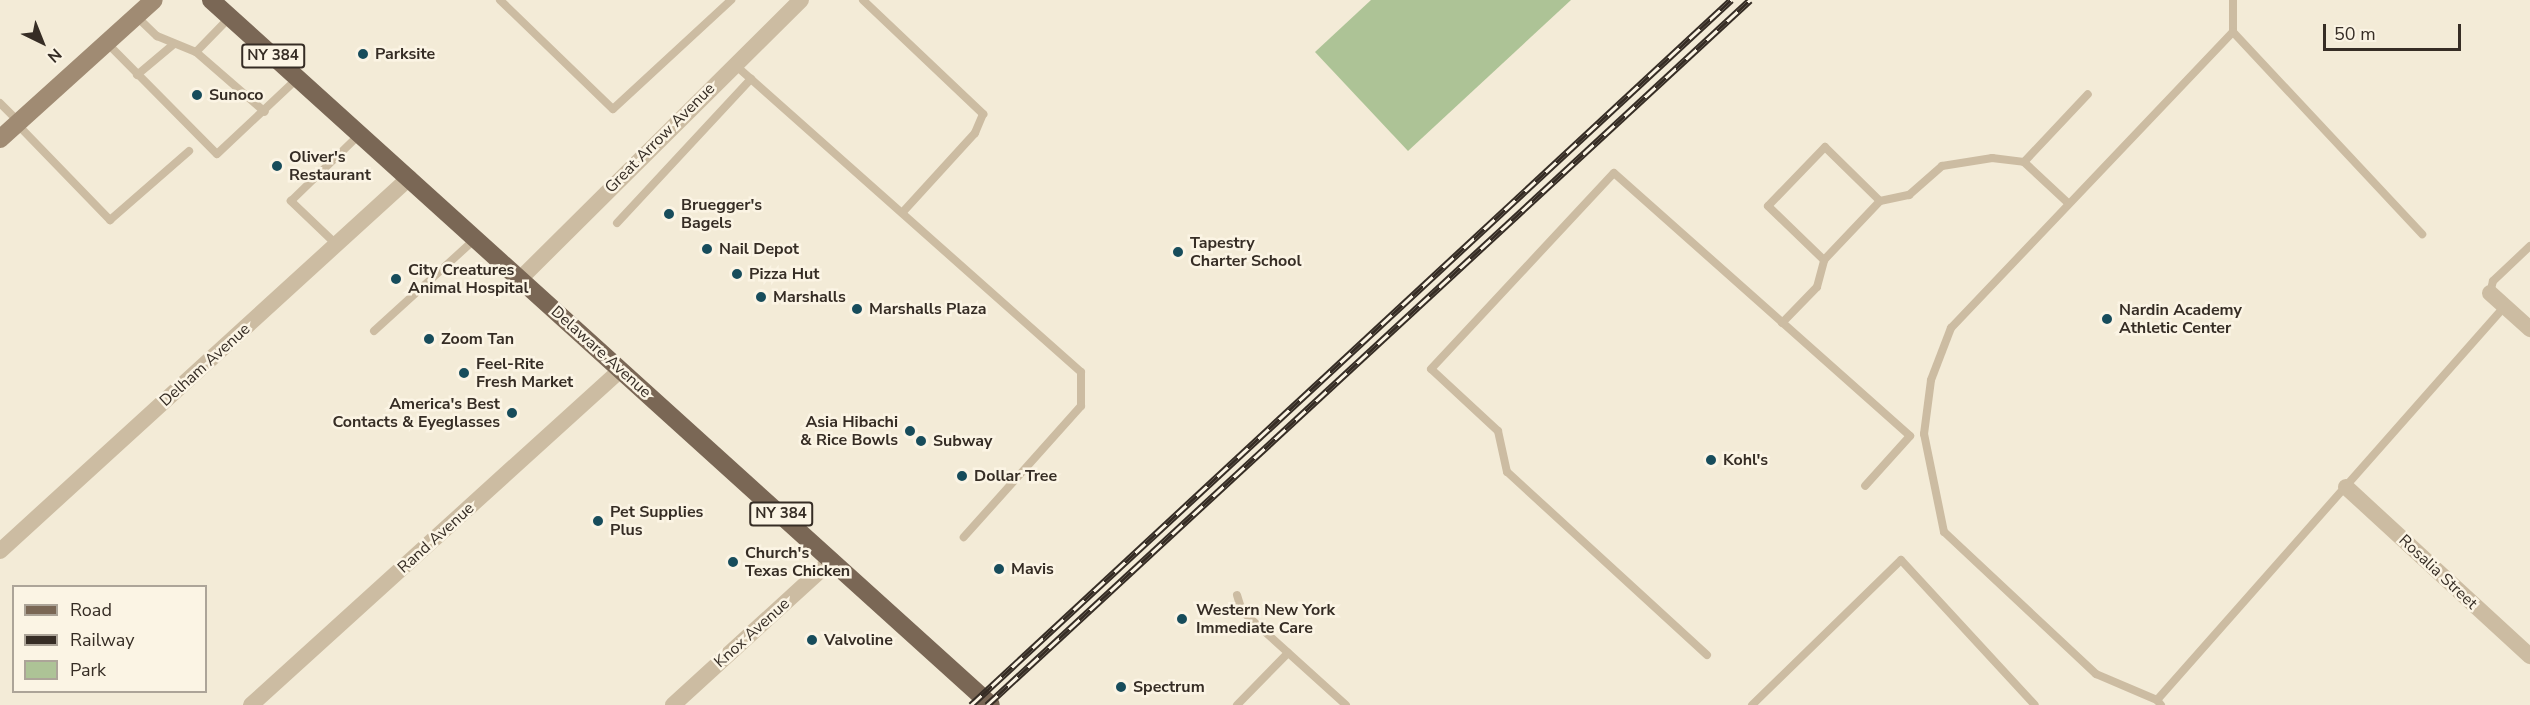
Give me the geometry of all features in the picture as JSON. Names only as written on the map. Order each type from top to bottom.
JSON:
[{"type":"main road","name":"Delaware Avenue","points":[[211,0],[991,705]]},
{"type":"street","points":[[0,139],[154,0]]},
{"type":"street","name":"Great Arrow Avenue","points":[[520,279],[733,64],[801,0]]},
{"type":"street","name":"Delham Avenue","points":[[0,551],[409,178]]},
{"type":"street","points":[[2490,293],[2530,329]]},
{"type":"street","name":"Rand Avenue","points":[[251,705],[621,370]]},
{"type":"street","name":"Rosalia Street","points":[[2346,487],[2530,656]]},
{"type":"street","name":"Knox Avenue","points":[[673,705],[831,560]]},
{"type":"lane","points":[[500,0],[613,109],[731,0]]},
{"type":"lane","points":[[863,0],[982,114],[975,133],[902,213]]},
{"type":"lane","points":[[2233,0],[2233,32],[2422,234]]},
{"type":"lane","points":[[136,16],[174,44],[196,52],[265,112]]},
{"type":"lane","points":[[196,52],[230,17]]},
{"type":"lane","points":[[2233,32],[2067,203],[1951,328],[1931,380],[1924,434],[1944,532],[2096,674],[2159,703],[2505,306]]},
{"type":"lane","points":[[106,43],[217,154],[265,112],[298,78]]},
{"type":"lane","points":[[137,75],[174,44]]},
{"type":"lane","points":[[733,64],[1082,372],[1081,406],[963,537]]},
{"type":"lane","points":[[617,223],[751,79]]},
{"type":"lane","points":[[2024,162],[2088,94]]},
{"type":"lane","points":[[0,103],[110,220],[189,151]]},
{"type":"lane","points":[[338,245],[291,201],[360,134]]},
{"type":"lane","points":[[1824,260],[1768,206],[1825,147],[1880,201]]},
{"type":"lane","points":[[1782,323],[1817,287],[1824,260],[1880,201],[1909,195],[1942,166],[1992,158],[2024,162],[2067,203]]},
{"type":"lane","points":[[1707,656],[1507,472],[1498,430],[1431,369],[1614,173],[1910,436]]},
{"type":"lane","points":[[374,331],[475,238]]},
{"type":"lane","points":[[2490,293],[2493,281],[2530,246]]},
{"type":"lane","points":[[1865,486],[1910,436],[1924,434]]},
{"type":"lane","points":[[1752,705],[1901,560],[2035,705]]},
{"type":"lane","points":[[1237,595],[1242,611],[1346,705]]},
{"type":"lane","points":[[1242,704],[1288,653]]},
{"type":"green space","points":[[1371,0],[1571,0],[1408,151],[1315,52]]},
{"type":"railway","points":[[971,705],[1731,0]]},
{"type":"railway","points":[[987,705],[1750,0]]},
{"type":"place","name":"Parksite","points":[[363,54]]},
{"type":"place","name":"Sunoco","points":[[197,95]]},
{"type":"place","name":"Oliver's Restaurant","points":[[277,166]]},
{"type":"place","name":"Bruegger's Bagels","points":[[669,214]]},
{"type":"place","name":"Nail Depot","points":[[707,249]]},
{"type":"place","name":"Tapestry Charter School","points":[[1178,252]]},
{"type":"place","name":"Pizza Hut","points":[[737,274]]},
{"type":"place","name":"City Creatures Animal Hospital","points":[[396,279]]},
{"type":"place","name":"Marshalls","points":[[761,297]]},
{"type":"place","name":"Marshalls Plaza","points":[[857,309]]},
{"type":"place","name":"Nardin Academy Athletic Center","points":[[2107,319]]},
{"type":"place","name":"Zoom Tan","points":[[429,339]]},
{"type":"place","name":"Feel-Rite Fresh Market","points":[[464,373]]},
{"type":"place","name":"America's Best Contacts & Eyeglasses","points":[[512,413]]},
{"type":"place","name":"Asia Hibachi & Rice Bowls","points":[[910,431]]},
{"type":"place","name":"Subway","points":[[921,441]]},
{"type":"place","name":"Kohl's","points":[[1711,460]]},
{"type":"place","name":"Dollar Tree","points":[[962,476]]},
{"type":"place","name":"Pet Supplies Plus","points":[[598,521]]},
{"type":"place","name":"Church's Texas Chicken","points":[[733,562]]},
{"type":"place","name":"Mavis","points":[[999,569]]},
{"type":"place","name":"Western New York Immediate Care","points":[[1182,619]]},
{"type":"place","name":"Valvoline","points":[[812,640]]},
{"type":"place","name":"Spectrum","points":[[1121,687]]}]
